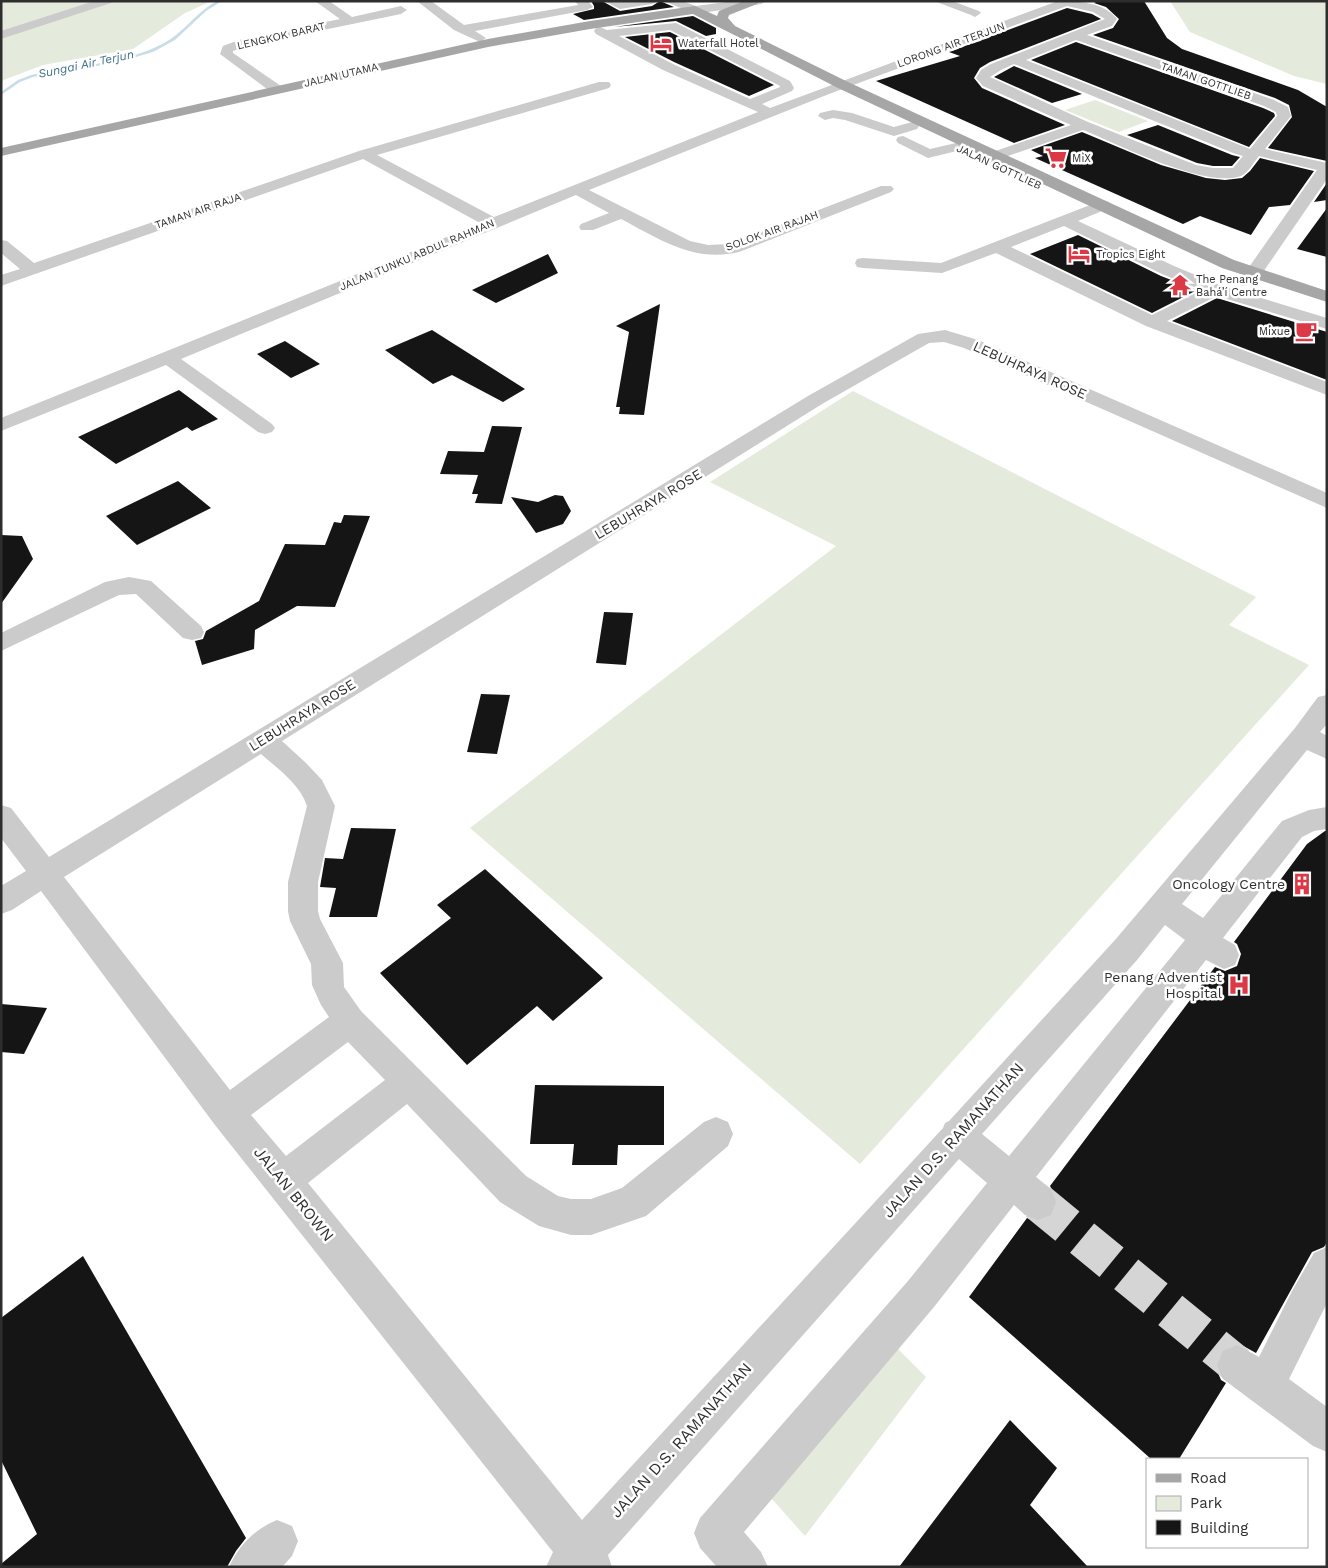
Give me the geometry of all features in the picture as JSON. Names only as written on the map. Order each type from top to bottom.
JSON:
[{"type":"main road","points":[[730,28],[722,19],[723,13],[757,2]]},
{"type":"main road","name":"JALAN UTAMA","points":[[1,152],[488,43],[687,9]]},
{"type":"main road","name":"JALAN GOTTLIEB","points":[[687,9],[708,24],[751,46],[1096,207],[1209,267],[1327,297]]},
{"type":"main road","name":"JALAN GOTTLIEB","points":[[687,9],[730,28],[912,126],[956,147],[990,157]]},
{"type":"main road","points":[[644,17],[682,18],[708,24]]},
{"type":"main road","name":"JALAN GOTTLIEB","points":[[1249,278],[1327,308]]},
{"type":"street","points":[[1,35],[107,1]]},
{"type":"street","points":[[321,1],[350,21]]},
{"type":"street","points":[[423,1],[458,27],[488,43]]},
{"type":"street","points":[[464,29],[587,7],[580,1]]},
{"type":"street","points":[[610,1],[618,6],[652,1]]},
{"type":"street","points":[[670,1],[687,9],[757,2]]},
{"type":"street","points":[[940,1],[975,13]]},
{"type":"street","name":"TAMAN GOTTLIEB","points":[[1068,2],[1101,12],[1108,15],[1111,19],[1108,23],[991,70],[983,78],[988,83],[1083,125],[1191,168],[1213,173],[1226,174],[1238,172],[1284,116],[1283,110],[1277,106],[1077,36]]},
{"type":"street","name":"LORONG AIR TERJUN","points":[[838,86],[1068,2]]},
{"type":"street","name":"LENGKOK BARAT","points":[[276,89],[226,54],[227,49],[243,43],[401,10]]},
{"type":"street","points":[[590,25],[668,67],[770,113]]},
{"type":"street","points":[[605,34],[669,25],[726,52],[786,84],[787,88],[783,91],[750,104]]},
{"type":"street","points":[[707,57],[751,46]]},
{"type":"street","points":[[1015,60],[1228,146],[1326,168],[1305,201],[1249,278]]},
{"type":"street","points":[[668,67],[688,62]]},
{"type":"street","name":"TAMAN AIR RAJA","points":[[1,281],[364,154],[604,85]]},
{"type":"street","name":"JALAN TUNKU ABDUL RAHMAN","points":[[1,425],[493,224],[838,86]]},
{"type":"street","points":[[825,116],[833,114],[848,116],[894,132],[912,126]]},
{"type":"street","points":[[990,157],[1083,125]]},
{"type":"street","points":[[903,140],[928,154],[956,147]]},
{"type":"street","points":[[364,154],[493,224]]},
{"type":"street","name":"SOLOK AIR RAJAH","points":[[577,190],[684,245],[697,249],[722,250],[734,248],[886,188]]},
{"type":"street","points":[[863,263],[942,268],[1096,207]]},
{"type":"street","points":[[586,227],[622,213]]},
{"type":"street","points":[[1064,220],[1168,270],[1216,290],[1327,324]]},
{"type":"street","points":[[1036,247],[1081,228]]},
{"type":"street","points":[[1,246],[32,270]]},
{"type":"street","points":[[997,247],[1152,322],[1327,389]]},
{"type":"street","points":[[1152,322],[1216,290]]},
{"type":"street","name":"LEBUHRAYA ROSE","points":[[1,901],[815,400],[925,338],[945,336],[971,344],[1327,501]]},
{"type":"street","points":[[167,357],[265,428]]},
{"type":"street","points":[[1,643],[112,588],[129,585],[143,587],[192,632]]},
{"type":"street","name":"JALAN D.S. RAMANATHAN","points":[[580,1562],[957,1135],[1126,950],[1162,907],[1315,742],[1327,704]]},
{"type":"street","points":[[263,740],[314,788],[320,799],[320,813],[302,887],[303,911],[305,921],[327,962],[328,985],[332,995],[350,1021],[513,1189],[552,1213],[571,1217],[592,1217],[633,1203],[716,1134]]},
{"type":"street","name":"JALAN BROWN","points":[[1,816],[227,1113],[283,1180],[580,1562]]},
{"type":"street","points":[[746,1567],[715,1533],[921,1294],[1025,1191],[1292,829],[1308,821],[1327,818]]},
{"type":"street","points":[[1162,907],[1207,945]]},
{"type":"street","points":[[227,1113],[350,1021]]},
{"type":"street","points":[[283,1180],[410,1082]]},
{"type":"street","points":[[957,1135],[1025,1191]]},
{"type":"street","points":[[1327,1266],[1304,1304],[1251,1376],[1327,1432]]},
{"type":"green space","points":[[1,1],[212,1],[185,13],[133,49],[43,65],[1,81]]},
{"type":"green space","points":[[1170,1],[1327,1],[1327,84],[1294,76],[1190,32]]},
{"type":"green space","points":[[1095,100],[1148,121],[1119,132],[1065,110]]},
{"type":"green space","points":[[853,391],[1256,597],[1229,625],[1309,665],[860,1164],[470,828],[836,546],[710,482]]},
{"type":"green space","points":[[879,1330],[926,1377],[805,1536],[756,1481]]},
{"type":"building","points":[[591,1],[602,1],[620,11],[652,6],[660,1],[674,7],[584,20],[573,14],[594,9]]},
{"type":"building","points":[[1098,1],[1144,1],[1167,38],[1182,49],[1298,90],[1327,107],[1327,161],[1268,148],[1292,117],[1289,105],[1275,98],[1093,35],[1113,28],[1119,19],[1106,7],[1094,3]]},
{"type":"building","points":[[1067,8],[1092,14],[1101,19],[990,62],[980,68],[974,78],[982,88],[1065,125],[1014,143],[876,81],[960,56],[949,52]]},
{"type":"building","points":[[693,16],[716,28],[716,34],[706,36],[676,21],[614,27]]},
{"type":"building","points":[[670,32],[774,85],[749,96],[674,62],[625,37]]},
{"type":"building","points":[[1076,42],[1263,108],[1274,113],[1275,116],[1249,147],[1031,60]]},
{"type":"building","points":[[1014,66],[1082,94],[1052,103],[994,77]]},
{"type":"building","points":[[1158,125],[1240,157],[1232,166],[1213,166],[1197,163],[1127,135]]},
{"type":"building","points":[[1082,132],[1161,165],[1206,178],[1225,180],[1242,178],[1260,158],[1314,171],[1290,205],[1269,207],[1251,235],[1200,216],[1183,224],[1035,158],[1043,156],[1031,150]]},
{"type":"building","points":[[1327,183],[1327,200],[1314,202]]},
{"type":"building","points":[[1327,208],[1327,257],[1297,249]]},
{"type":"building","points":[[1078,235],[1161,276],[1197,290],[1152,313],[1030,254]]},
{"type":"building","points":[[548,254],[558,273],[496,303],[472,290]]},
{"type":"building","points":[[1217,298],[1327,332],[1327,380],[1172,321]]},
{"type":"building","points":[[660,304],[644,415],[619,414],[620,407],[616,407],[629,332],[616,326]]},
{"type":"building","points":[[432,330],[525,389],[503,402],[452,375],[433,384],[385,350]]},
{"type":"building","points":[[285,341],[320,364],[291,378],[257,354]]},
{"type":"building","points":[[179,390],[218,419],[192,431],[187,427],[116,464],[78,437]]},
{"type":"building","points":[[492,426],[522,427],[502,504],[475,503],[478,494],[472,494],[478,475],[440,474],[448,451],[484,452]]},
{"type":"building","points":[[178,481],[211,508],[137,545],[106,516]]},
{"type":"building","points":[[555,495],[563,496],[571,511],[563,524],[536,533],[511,497],[538,502]]},
{"type":"building","points":[[344,515],[370,516],[335,607],[297,606],[255,630],[254,649],[202,665],[195,641],[203,639],[206,631],[259,601],[285,544],[325,545],[334,522],[341,523]]},
{"type":"building","points":[[1,535],[22,536],[33,559],[1,604]]},
{"type":"building","points":[[604,612],[633,613],[626,665],[596,663]]},
{"type":"building","points":[[481,694],[510,695],[497,754],[467,752]]},
{"type":"building","points":[[351,828],[396,829],[377,917],[329,917],[336,888],[320,887],[325,858],[343,859]]},
{"type":"building","points":[[1327,831],[1327,1242],[1324,1247],[1312,1252],[1256,1353],[1238,1343],[1221,1350],[1215,1366],[1221,1380],[1226,1383],[1180,1458],[1150,1458],[969,1297],[1027,1218],[1039,1222],[1053,1216],[1058,1201],[1050,1186],[1215,967],[1225,971],[1237,966],[1241,954],[1237,944],[1234,942],[1307,844]]},
{"type":"building","points":[[485,869],[603,978],[553,1021],[537,1006],[467,1065],[380,973],[451,918],[437,905]]},
{"type":"building","points":[[1,1004],[47,1008],[24,1054],[1,1052]]},
{"type":"building","points":[[535,1085],[664,1086],[664,1145],[618,1145],[617,1165],[572,1165],[574,1144],[530,1144]]},
{"type":"building","points":[[83,1256],[246,1538],[227,1567],[1,1567],[1,1564],[37,1534],[1,1460],[1,1318]]},
{"type":"building","points":[[1010,1420],[1057,1468],[1030,1505],[1088,1567],[899,1567]]},
{"type":"waterway","name":"Sungai Air Terjun","points":[[1,94],[19,81],[32,76],[119,61],[152,51],[173,39],[205,10],[220,1]]},
{"type":"tunnel","points":[[1038,1202],[1237,1365]]},
{"type":"place","name":"Waterfall Hotel","points":[[661,43]]},
{"type":"place","name":"MiX","points":[[1056,158]]},
{"type":"place","name":"Tropics Eight","points":[[1079,254]]},
{"type":"place","name":"The Penang Bahá’í Centre","points":[[1180,285]]},
{"type":"place","name":"Mixue","points":[[1306,331]]},
{"type":"place","name":"Oncology Centre","points":[[1302,884]]},
{"type":"place","name":"Penang Adventist Hospital","points":[[1239,985]]}]
